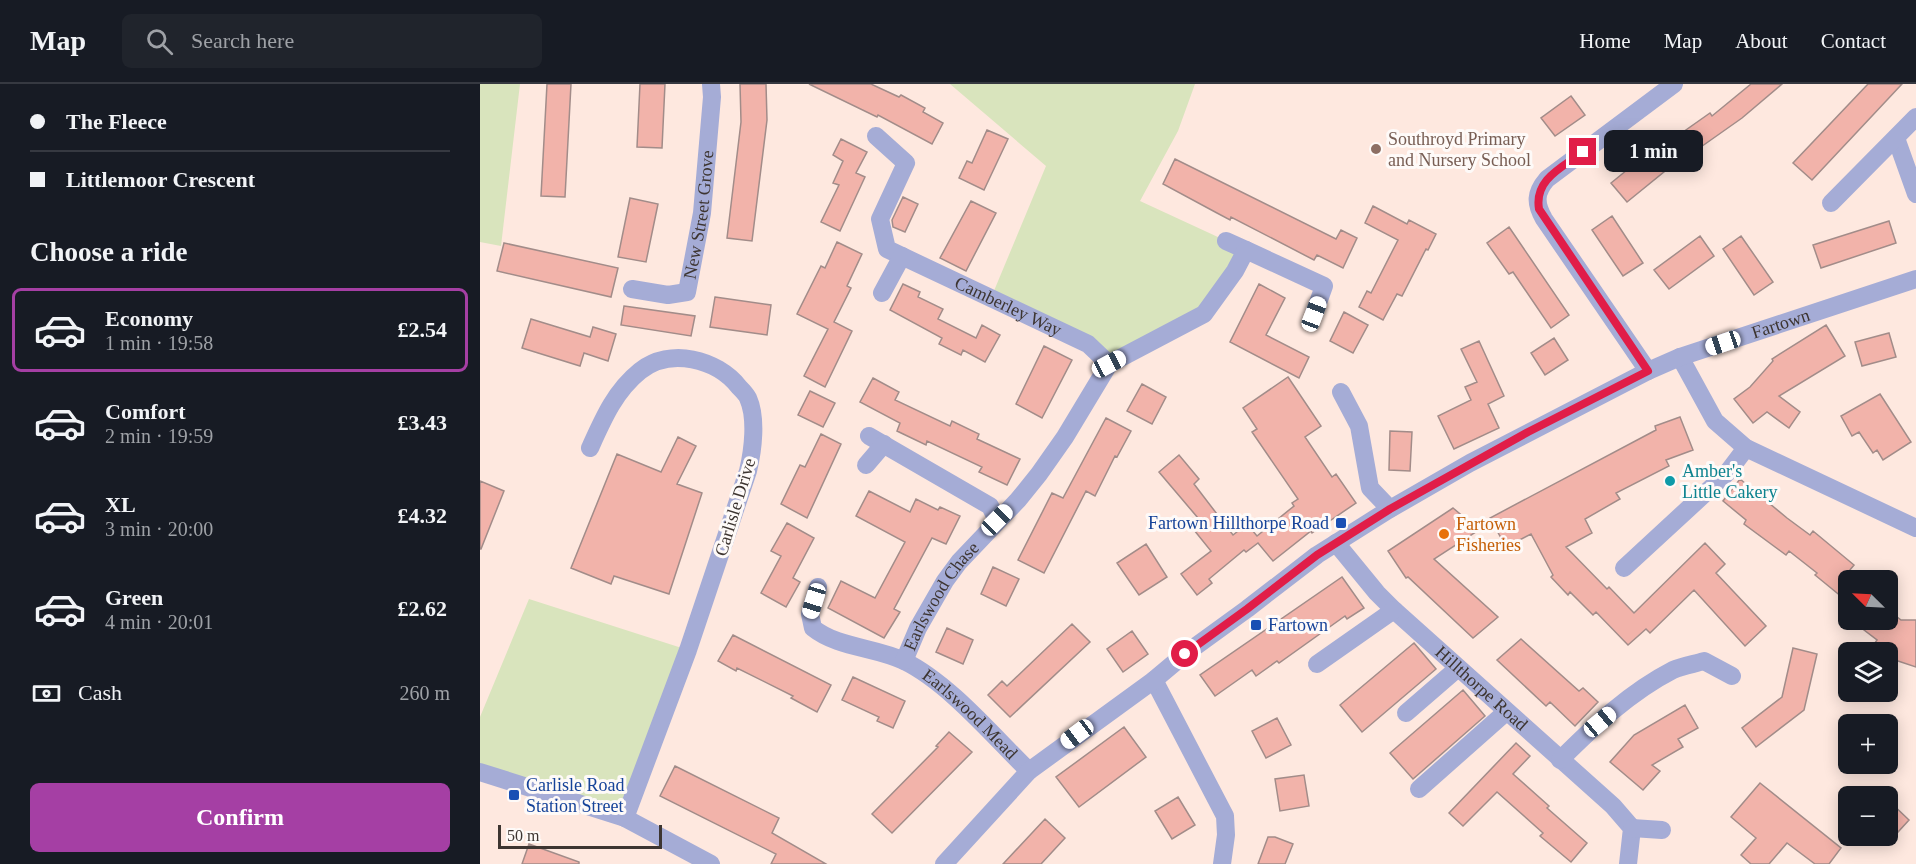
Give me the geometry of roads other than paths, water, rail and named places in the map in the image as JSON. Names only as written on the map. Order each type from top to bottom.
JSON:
[{"type":"street","name":"New Street Grove","points":[[632,289],[668,295],[687,292],[702,213],[712,97],[711,84]]},
{"type":"street","points":[[1648,371],[1539,209],[1537,199],[1541,185],[1547,179],[1674,84]]},
{"type":"street","points":[[1831,203],[1916,117]]},
{"type":"street","name":"Camberley Way","points":[[876,136],[906,163],[880,219],[887,249],[1088,344],[1109,364]]},
{"type":"street","points":[[1896,138],[1916,194]]},
{"type":"street","points":[[1226,241],[1324,286],[1314,314]]},
{"type":"street","points":[[1109,364],[1204,314],[1235,271],[1246,250]]},
{"type":"street","points":[[882,293],[902,256]]},
{"type":"street","name":"Fartown","points":[[944,864],[1029,771],[1154,680],[1317,555],[1390,509],[1528,432],[1680,357],[1916,279]]},
{"type":"street","points":[[1680,357],[1715,421],[1746,448],[1916,528]]},
{"type":"street","name":"Carlisle Drive","points":[[590,448],[608,407],[624,386],[642,369],[660,361],[678,358],[696,359],[717,368],[734,381],[748,397],[754,444],[748,471],[688,650],[625,818]]},
{"type":"street","name":"Earlswood Chase","points":[[904,661],[918,628],[945,581],[959,562],[1018,500],[1039,474],[1065,437],[1109,364]]},
{"type":"street","points":[[1341,392],[1359,426],[1370,488],[1390,509]]},
{"type":"street","points":[[866,465],[877,440],[990,506],[997,520]]},
{"type":"street","points":[[1624,568],[1727,473],[1746,448]]},
{"type":"street","name":"Hillthorpe Road","points":[[1336,543],[1394,610],[1613,806],[1632,828]]},
{"type":"street","name":"Earlswood Mead","points":[[818,587],[810,614],[813,628],[822,636],[904,661],[939,684],[1029,771]]},
{"type":"street","points":[[1317,664],[1394,610]]},
{"type":"street","points":[[1560,760],[1586,734],[1628,699],[1674,670],[1704,661],[1732,676]]},
{"type":"street","points":[[1406,713],[1458,668]]},
{"type":"street","points":[[1154,680],[1225,816],[1226,835],[1222,864]]},
{"type":"street","points":[[1419,789],[1506,712]]},
{"type":"street","points":[[480,772],[625,818],[711,864]]},
{"type":"street","points":[[1628,864],[1632,828],[1662,830]]},
{"type":"place","name":"Southroyd Primary and Nursery School","points":[[1376,149]]},
{"type":"place","name":"Amber's Little Cakery","points":[[1670,481]]},
{"type":"place","name":"Fartown Hillthorpe Road","points":[[1341,523]]},
{"type":"place","name":"Fartown Fisheries","points":[[1444,534]]},
{"type":"place","name":"Fartown","points":[[1256,625]]},
{"type":"place","name":"Carlisle Road Station Street","points":[[514,795]]}]
